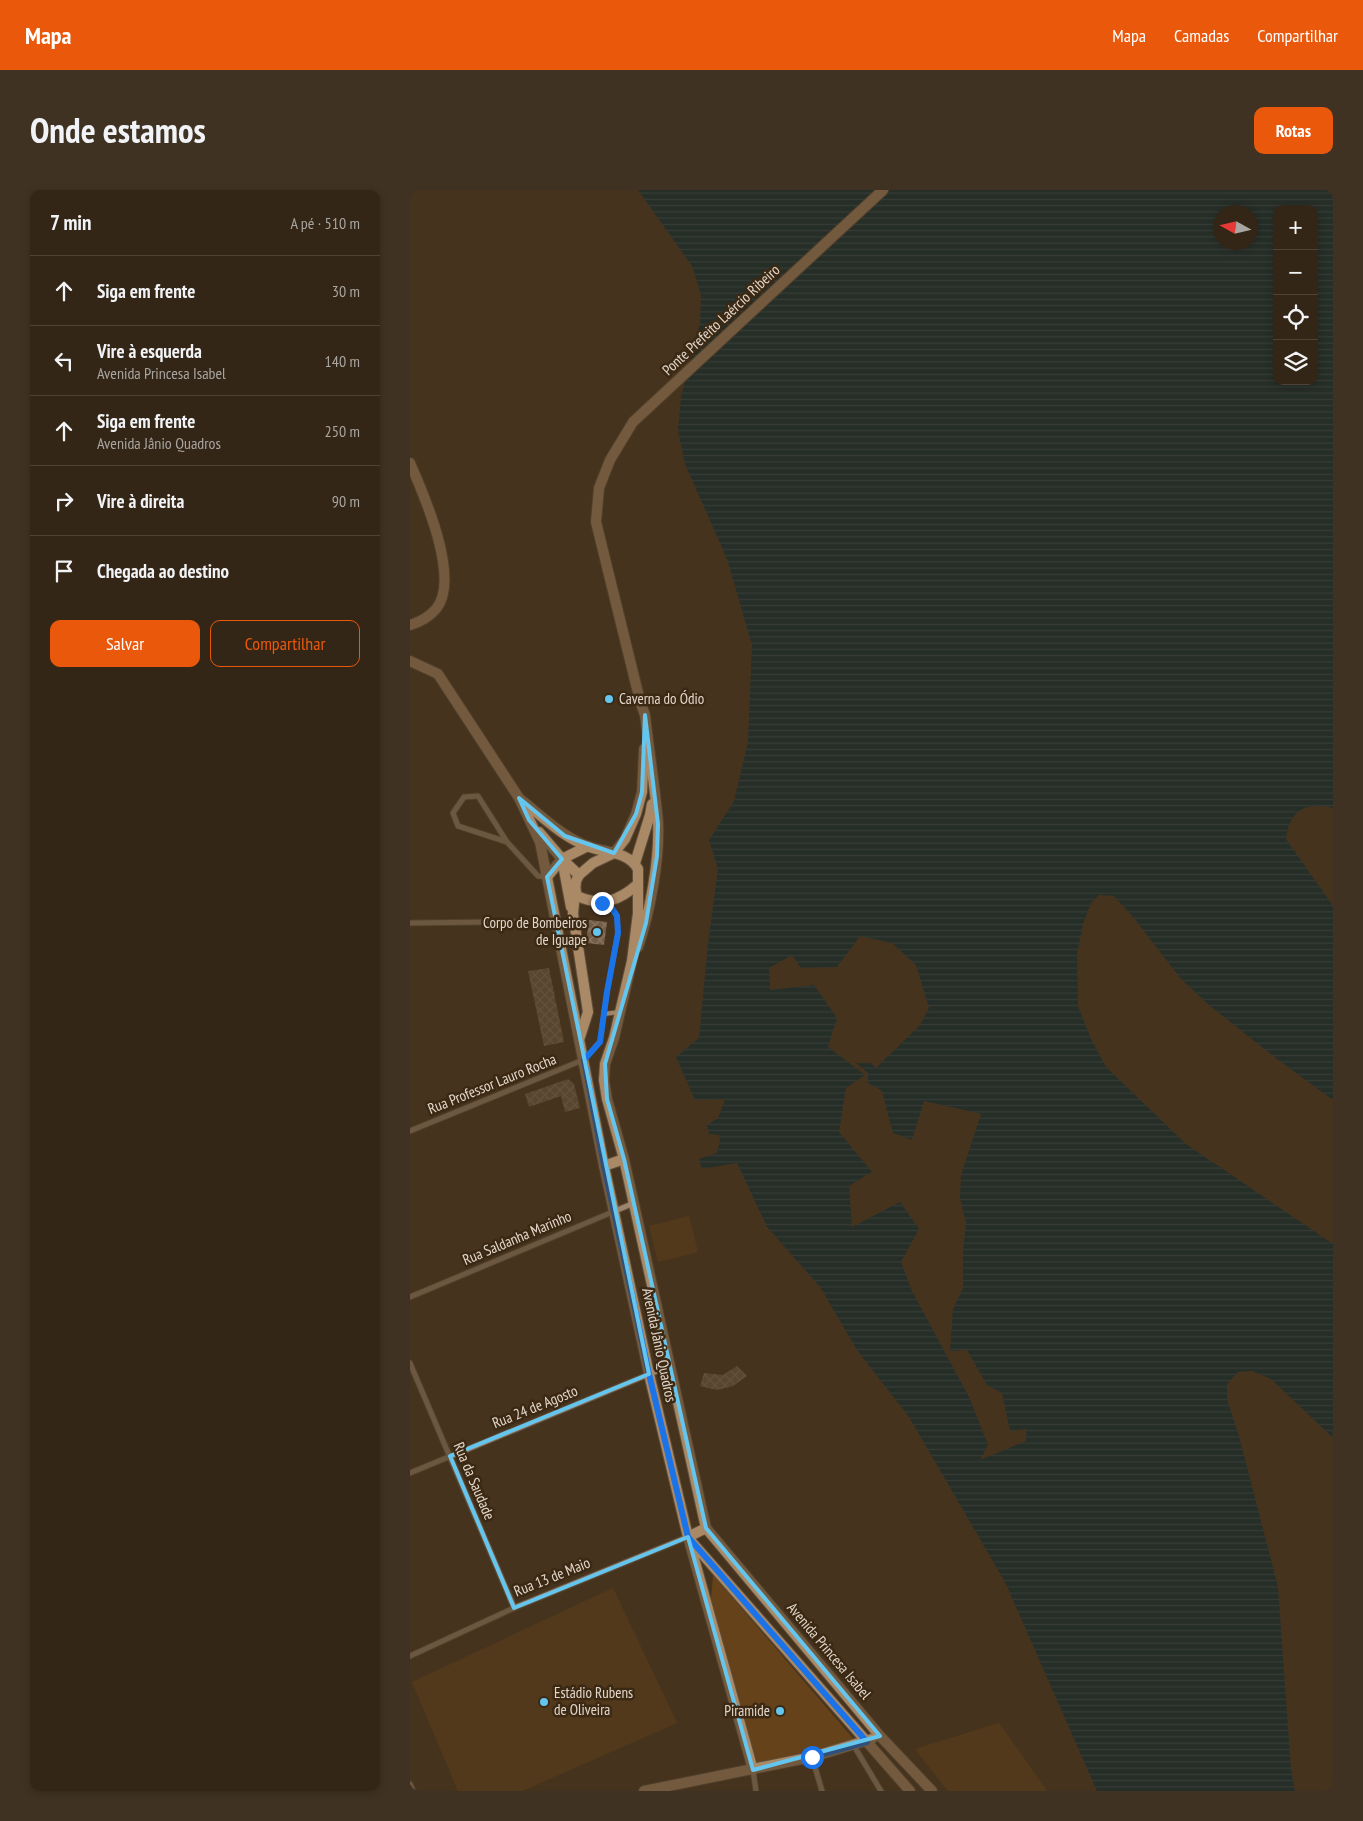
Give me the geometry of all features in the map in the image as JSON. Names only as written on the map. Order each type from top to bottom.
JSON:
[{"type":"main road","name":"Ponte Prefeito Laércio Ribeiro","points":[[645,715],[596,522],[599,488],[610,460],[633,422],[884,190]]},
{"type":"main road","points":[[410,463],[430,510],[444,579],[442,597],[437,608],[428,616],[410,625]]},
{"type":"main road","points":[[410,661],[438,674],[519,798],[529,820],[562,859],[579,875]]},
{"type":"main road","points":[[632,961],[646,923],[657,856],[658,824],[645,715]]},
{"type":"main road","points":[[573,914],[576,881],[579,875],[593,863],[614,853],[625,839],[636,814],[642,792],[645,715]]},
{"type":"main road","points":[[635,863],[650,815],[654,793]]},
{"type":"main road","points":[[519,798],[564,836],[588,846],[627,856],[635,863],[638,869],[638,913],[632,961]]},
{"type":"main road","name":"Avenida Jânio Quadros","points":[[529,820],[540,842],[548,877],[604,1166],[649,1374],[688,1537],[753,1770]]},
{"type":"main road","points":[[548,877],[562,859],[588,846]]},
{"type":"main road","points":[[562,859],[567,895],[573,914],[588,1012],[579,1038]]},
{"type":"main road","points":[[575,888],[577,896],[590,902],[607,901],[626,894],[638,884]]},
{"type":"main road","name":"Avenida Jânio Quadros","points":[[632,961],[621,1012],[605,1064],[604,1080],[607,1099],[624,1159],[706,1528]]},
{"type":"main road","points":[[604,1166],[624,1159]]},
{"type":"main road","name":"Rua 13 de Maio","points":[[688,1537],[706,1528]]},
{"type":"main road","name":"Avenida Princesa Isabel","points":[[706,1528],[880,1736],[932,1791]]},
{"type":"main road","name":"Avenida Princesa Isabel","points":[[688,1537],[910,1791]]},
{"type":"main road","points":[[644,1791],[812,1757],[867,1742],[880,1736]]},
{"type":"street","points":[[507,842],[458,826],[453,813],[464,797],[478,796],[507,842],[538,876],[548,877]]},
{"type":"street","points":[[410,923],[556,921]]},
{"type":"street","name":"Rua Professor Lauro Rocha","points":[[410,1131],[584,1060]]},
{"type":"street","name":"Rua Saldanha Marinho","points":[[410,1297],[634,1203]]},
{"type":"street","name":"Rua da Saudade","points":[[410,1363],[514,1608]]},
{"type":"street","name":"Rua 24 de Agosto","points":[[410,1473],[671,1366]]},
{"type":"street","name":"Rua 13 de Maio","points":[[410,1656],[514,1608],[688,1537]]},
{"type":"street","points":[[854,1746],[881,1791]]},
{"type":"street","points":[[812,1757],[822,1791]]},
{"type":"street","points":[[753,1770],[756,1791]]},
{"type":"street","points":[[410,1784],[413,1791]]},
{"type":"lane","points":[[584,1060],[600,1042],[618,933],[617,916],[607,901]]},
{"type":"lane","points":[[604,1014],[621,1012]]},
{"type":"highlighted area","points":[[645,715],[658,824],[657,856],[646,923],[605,1064],[607,1099],[624,1159],[706,1528],[880,1736],[753,1770],[688,1537],[514,1608],[450,1456],[649,1374],[547,877],[562,859],[529,820],[519,798],[565,836],[614,853],[636,814],[642,792]]},
{"type":"shaded area","points":[[689,1216],[698,1252],[658,1262],[649,1226]]},
{"type":"shaded area","points":[[713,1575],[857,1743],[753,1770],[711,1600]]},
{"type":"shaded area","name":"Estádio Rubens de Oliveira","points":[[613,1588],[677,1723],[522,1791],[458,1791],[412,1682]]},
{"type":"shaded area","points":[[999,1723],[1047,1791],[948,1791],[915,1749]]},
{"type":"water","points":[[638,190],[1333,190],[1333,808],[1315,806],[1300,810],[1291,821],[1286,839],[1333,906],[1333,1100],[1210,1006],[1181,979],[1133,917],[1114,896],[1099,895],[1091,903],[1083,924],[1077,954],[1078,1006],[1091,1039],[1106,1067],[1186,1144],[1333,1244],[1333,1438],[1271,1379],[1252,1371],[1238,1372],[1227,1384],[1227,1399],[1239,1436],[1278,1587],[1291,1769],[1295,1791],[1097,1791],[1005,1582],[909,1417],[857,1350],[820,1287],[767,1227],[737,1163],[702,1169],[699,1159],[717,1153],[720,1141],[719,1135],[709,1134],[707,1125],[718,1118],[725,1099],[695,1100],[676,1057],[699,1038],[708,944],[718,869],[709,840],[734,801],[748,742],[752,645],[727,559],[685,464],[678,431],[681,397],[700,323],[701,295],[692,266]],"holes":[[[860,936],[892,943],[916,965],[929,1008],[920,1025],[876,1068],[871,1063],[856,1063],[868,1073],[868,1083],[882,1091],[893,1133],[912,1140],[924,1101],[981,1114],[961,1175],[960,1198],[966,1223],[963,1252],[963,1288],[953,1309],[950,1351],[967,1350],[987,1385],[1002,1393],[1010,1431],[1026,1429],[1026,1441],[980,1460],[988,1445],[970,1399],[912,1291],[901,1262],[919,1229],[900,1202],[852,1227],[849,1186],[872,1172],[839,1132],[846,1088],[865,1075],[828,1047],[837,1018],[814,985],[770,990],[769,968],[792,955],[801,968],[837,967]]]},
{"type":"building","name":"Corpo de Bombeiros de Iguape","points":[[589,920],[607,922],[604,945],[586,943]]},
{"type":"building","points":[[549,968],[564,1042],[544,1046],[528,971]]},
{"type":"building","points":[[568,1079],[574,1084],[580,1108],[565,1112],[561,1096],[529,1107],[525,1094]]},
{"type":"building","points":[[737,1366],[747,1376],[733,1386],[717,1390],[700,1386],[704,1373],[723,1375]]},
{"type":"place","name":"Caverna do Ódio","points":[[609,699]]},
{"type":"place","name":"Corpo de Bombeiros de Iguape","points":[[597,932]]},
{"type":"place","name":"Estádio Rubens de Oliveira","points":[[544,1702]]},
{"type":"place","name":"Piramide","points":[[780,1711]]},
{"type":"route","points":[[602,903],[607,901],[617,916],[618,933],[600,1042],[584,1060],[604,1166],[649,1374],[688,1537],[867,1742],[812,1757]]}]
